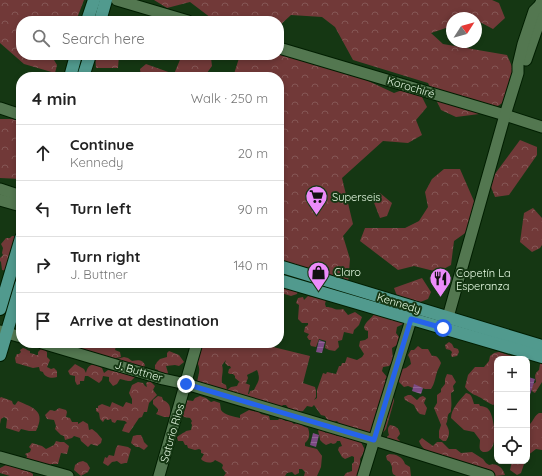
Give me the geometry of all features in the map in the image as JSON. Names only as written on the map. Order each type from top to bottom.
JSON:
[{"type":"main road","points":[[89,16],[94,0]]},
{"type":"main road","points":[[101,16],[106,0]]},
{"type":"main road","points":[[71,72],[75,60]]},
{"type":"main road","points":[[85,72],[88,60]]},
{"type":"main road","points":[[0,309],[4,282],[16,251]]},
{"type":"main road","name":"Kennedy","points":[[284,268],[542,357]]},
{"type":"main road","name":"Kennedy","points":[[284,281],[413,313]]},
{"type":"main road","points":[[0,355],[3,332],[16,297]]},
{"type":"main road","name":"Kennedy","points":[[445,323],[542,346]]},
{"type":"street","points":[[117,0],[171,16]]},
{"type":"street","points":[[445,323],[518,73],[523,67],[542,14],[541,3]]},
{"type":"street","name":"Korochiré","points":[[284,49],[542,127]]},
{"type":"street","points":[[0,108],[16,113]]},
{"type":"street","points":[[0,189],[16,194]]},
{"type":"street","points":[[0,200],[16,205]]},
{"type":"street","points":[[363,476],[413,313]]},
{"type":"street","points":[[3,332],[16,336]]},
{"type":"street","name":"J. Buttner","points":[[59,348],[186,384],[489,476]]},
{"type":"street","name":"Saturio Rios","points":[[159,476],[196,348]]},
{"type":"street","points":[[0,457],[68,476]]},
{"type":"green space","points":[[0,0],[84,0],[78,16],[16,16],[16,57],[0,43]]},
{"type":"green space","points":[[154,0],[492,0],[499,3],[505,18],[493,29],[482,23],[482,12],[446,12],[446,28],[431,33],[443,44],[446,45],[446,48],[466,48],[507,55],[517,78],[507,100],[487,113],[456,117],[441,110],[428,83],[353,60],[335,27],[322,17],[291,15],[284,21],[284,16],[208,16],[190,2],[167,8]]},
{"type":"green space","points":[[284,55],[334,65],[394,93],[416,85],[427,107],[416,120],[422,135],[408,143],[383,141],[342,178],[353,224],[343,236],[350,259],[348,284],[333,290],[306,273],[292,276],[284,261],[284,72],[235,72],[238,60],[284,60]]},
{"type":"green space","points":[[19,60],[54,60],[57,65],[55,72],[52,72],[24,64]]},
{"type":"green space","points":[[95,60],[119,60],[118,68],[96,68]]},
{"type":"green space","points":[[180,60],[211,60],[212,66],[208,72],[175,72]]},
{"type":"green space","points":[[146,64],[168,72],[140,72],[140,69]]},
{"type":"green space","points":[[0,119],[13,119],[16,120],[16,179],[0,178]]},
{"type":"green space","points":[[520,140],[537,147],[537,155],[509,195],[495,197],[489,182]]},
{"type":"green space","points":[[444,169],[460,169],[477,208],[468,231],[454,241],[451,265],[438,272],[414,266],[398,270],[360,241],[365,228],[405,228],[419,221],[428,207],[425,192],[432,179]]},
{"type":"green space","points":[[380,193],[392,203],[387,216],[380,218],[371,195]]},
{"type":"green space","points":[[533,208],[542,218],[542,245],[540,248],[532,252],[520,242],[524,213]]},
{"type":"green space","points":[[12,236],[16,236],[7,271],[2,270],[0,261],[0,258],[3,255],[3,248],[1,244],[6,238],[10,238]]},
{"type":"green space","points":[[422,278],[431,292],[428,299],[402,309],[394,288]]},
{"type":"green space","points":[[284,282],[298,290],[297,294],[291,296],[284,294]]},
{"type":"green space","points":[[308,296],[326,300],[326,307],[338,310],[343,309],[348,315],[355,312],[362,317],[353,334],[344,332],[342,340],[338,341],[339,347],[335,351],[325,348],[326,341],[319,339],[316,347],[311,346],[311,340],[307,337],[309,334],[304,332],[308,323],[302,323],[298,319],[299,305],[296,303],[298,298],[303,297],[304,300]]},
{"type":"green space","points":[[375,313],[386,318],[405,318],[403,324],[397,327],[396,333],[399,337],[397,345],[392,348],[393,361],[389,366],[383,367],[382,371],[387,377],[385,380],[394,395],[394,401],[386,429],[381,435],[373,438],[340,425],[337,421],[329,423],[325,416],[321,415],[314,405],[312,407],[307,406],[303,411],[291,413],[286,405],[281,407],[197,382],[199,367],[194,359],[197,348],[277,348],[310,356],[303,383],[315,387],[316,397],[314,400],[317,398],[317,390],[323,373],[326,374],[327,372],[336,374],[339,366],[341,366],[342,363],[345,363],[347,357],[357,360],[362,357],[364,354],[359,346],[360,341],[368,338],[368,331],[365,330],[364,327]],"holes":[[[226,360],[225,363],[231,368],[229,369],[228,373],[233,374],[241,383],[239,382],[237,386],[231,387],[227,390],[226,385],[222,383],[222,365]],[[257,370],[259,376],[254,390],[250,391],[248,394],[250,385],[245,383],[248,378],[247,375]]]},
{"type":"green space","points":[[449,342],[454,348],[458,349],[459,352],[457,356],[452,357],[452,352],[446,349],[445,345]]},
{"type":"green space","points":[[418,346],[422,349],[428,349],[432,356],[437,357],[441,363],[431,389],[425,389],[414,385],[413,388],[408,386],[404,387],[398,381],[394,381],[402,369],[411,364],[408,355],[411,350],[414,350]]},
{"type":"green space","points":[[23,348],[36,355],[38,355],[38,352],[41,349],[44,349],[50,360],[47,367],[51,369],[54,368],[57,371],[57,377],[48,377],[40,371],[39,367],[33,368],[16,363],[15,358]]},
{"type":"green space","points":[[79,348],[116,348],[115,350],[120,352],[121,357],[116,358],[114,364],[80,350]]},
{"type":"green space","points":[[169,351],[179,355],[184,362],[179,366],[166,366],[168,373],[163,379],[158,370],[155,369],[155,365],[160,359],[167,357],[167,353]]},
{"type":"green space","points":[[499,352],[512,356],[494,356],[493,405],[467,390],[465,387],[468,375],[475,367],[484,367],[489,361],[490,356]]},
{"type":"green space","points":[[124,357],[132,361],[138,360],[143,362],[145,365],[143,369],[116,363],[117,359]]},
{"type":"green space","points":[[542,360],[542,382],[535,393],[531,389],[532,385],[536,382],[535,377]]},
{"type":"green space","points":[[75,364],[84,369],[86,373],[88,367],[94,364],[102,368],[104,373],[108,370],[126,374],[131,372],[135,377],[131,381],[120,379],[117,384],[113,386],[109,381],[109,377],[103,376],[99,383],[88,376],[85,376],[84,381],[80,381],[80,384],[77,385],[75,376],[70,375],[68,371]]},
{"type":"green space","points":[[447,374],[452,375],[456,382],[453,386],[454,391],[451,393],[451,411],[448,415],[446,424],[449,435],[446,441],[443,441],[439,438],[441,425],[434,408],[437,403],[437,395],[441,392],[441,389],[445,384]]},
{"type":"green space","points":[[150,381],[155,386],[153,390],[157,395],[149,403],[147,412],[144,412],[142,417],[139,418],[129,433],[122,431],[127,423],[125,421],[117,420],[115,423],[112,422],[111,419],[105,419],[103,422],[100,419],[99,413],[96,411],[98,406],[102,404],[110,407],[112,402],[123,407],[126,402],[132,404],[132,399],[129,393],[132,385],[138,382],[143,383],[147,387],[146,383]]},
{"type":"green space","points":[[466,393],[471,395],[474,404],[479,404],[480,406],[486,407],[491,413],[494,424],[494,442],[488,452],[483,452],[480,450],[480,440],[474,432],[464,430],[451,418],[454,408]]},
{"type":"green space","points":[[411,395],[417,400],[423,396],[426,398],[424,403],[427,408],[425,415],[420,414],[414,405],[405,400],[404,397]]},
{"type":"green space","points":[[158,396],[162,397],[163,400],[168,403],[170,417],[164,417],[156,414],[158,409],[153,404],[153,400]]},
{"type":"green space","points":[[200,396],[211,402],[214,401],[220,403],[222,412],[240,418],[240,415],[249,410],[269,416],[270,420],[278,420],[280,418],[286,421],[291,421],[294,424],[300,422],[309,430],[308,440],[305,443],[305,446],[317,449],[322,456],[321,467],[317,476],[304,476],[305,472],[302,469],[299,469],[299,473],[295,475],[292,472],[287,473],[285,476],[224,476],[226,473],[222,468],[223,465],[221,463],[215,460],[210,462],[204,461],[201,459],[204,454],[201,453],[201,450],[188,448],[183,441],[178,441],[177,437],[186,431],[191,430],[192,425],[190,418],[184,417],[180,411],[186,400],[193,401],[195,398]]},
{"type":"green space","points":[[1,397],[12,401],[15,405],[18,401],[37,411],[40,419],[36,431],[21,429],[19,432],[6,428],[7,419],[4,417],[1,419],[0,424]]},
{"type":"green space","points":[[59,408],[66,410],[66,417],[70,418],[72,422],[78,422],[78,424],[83,421],[88,424],[89,430],[92,429],[102,439],[101,443],[97,446],[91,444],[88,447],[81,441],[80,438],[74,436],[65,440],[64,436],[55,429],[56,426],[54,420],[47,419],[45,415],[50,410],[55,411]]},
{"type":"green space","points":[[542,413],[542,450],[536,449],[530,454],[530,424],[536,415]]},
{"type":"green space","points":[[390,425],[399,430],[400,434],[397,438],[400,441],[400,446],[386,441],[389,435],[388,428]]},
{"type":"green space","points":[[318,429],[323,430],[326,433],[329,429],[337,436],[339,435],[360,440],[365,450],[360,459],[361,466],[359,476],[344,476],[346,473],[352,471],[354,457],[352,456],[345,459],[342,457],[338,450],[339,447],[342,446],[340,441],[326,445],[323,443],[320,440]]},
{"type":"green space","points":[[141,435],[144,442],[148,446],[144,450],[131,443],[133,436]]},
{"type":"green space","points":[[422,438],[433,446],[437,442],[442,442],[449,449],[456,449],[461,453],[472,452],[489,465],[495,464],[499,466],[505,475],[495,476],[486,468],[481,468],[478,470],[463,470],[458,461],[455,462],[434,453],[431,454],[427,452],[419,441]]},
{"type":"green space","points":[[56,441],[64,442],[69,446],[67,454],[61,453],[58,464],[51,464],[48,468],[26,459],[27,456],[25,454],[30,452],[31,449],[29,447],[32,443],[46,449],[54,445]]},
{"type":"green space","points":[[118,445],[131,449],[127,463],[121,464],[117,461],[112,462],[108,466],[103,463],[105,457],[107,458],[109,455],[114,456]]},
{"type":"green space","points":[[389,454],[397,455],[403,459],[405,464],[410,467],[411,476],[396,476],[393,474],[392,467],[386,456]]},
{"type":"green space","points":[[83,461],[87,463],[90,468],[88,472],[81,476],[74,470],[75,465]]},
{"type":"green space","points":[[511,464],[524,464],[521,473],[517,475],[510,470]]},
{"type":"green space","points":[[6,465],[27,470],[33,474],[33,476],[10,476],[0,473],[0,468]]},
{"type":"shaded area","points":[[319,340],[325,342],[322,353],[316,352]]},
{"type":"shaded area","points":[[530,378],[535,379],[530,395]]},
{"type":"shaded area","points":[[414,384],[423,388],[421,394],[412,391]]},
{"type":"shaded area","points":[[313,433],[319,435],[316,447],[310,445]]},
{"type":"place","name":"Superseis","points":[[316,216]]},
{"type":"place","name":"Claro","points":[[318,292]]},
{"type":"place","name":"Copetín La Esperanza","points":[[441,298]]},
{"type":"route","points":[[186,384],[374,440],[411,319],[443,328]]}]
